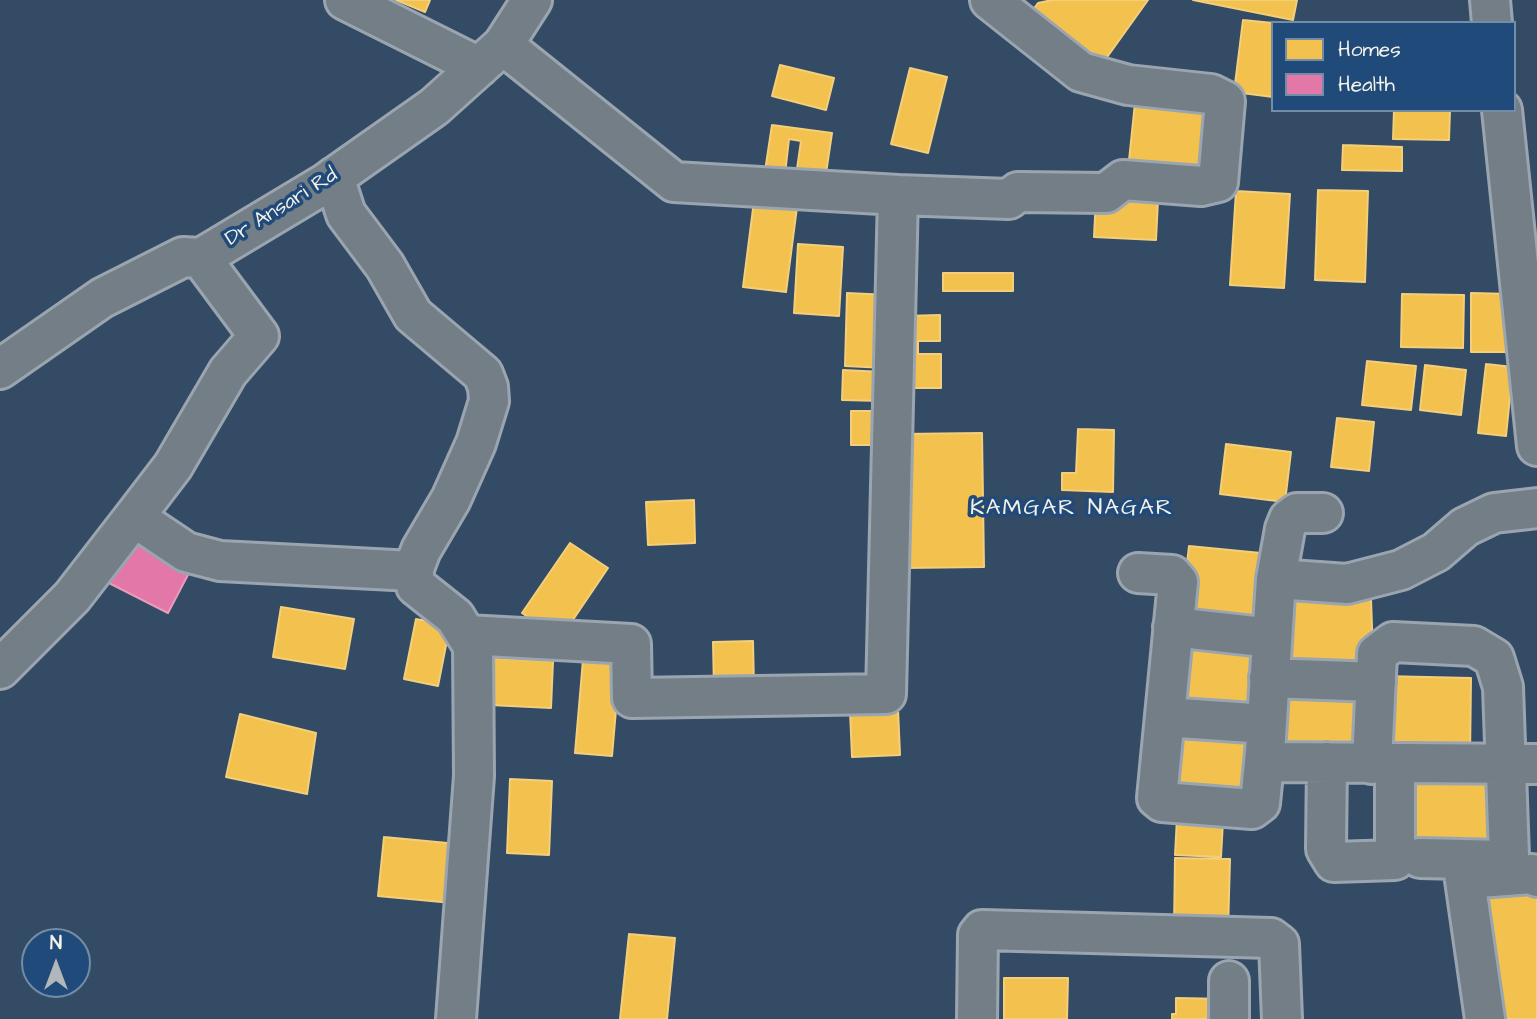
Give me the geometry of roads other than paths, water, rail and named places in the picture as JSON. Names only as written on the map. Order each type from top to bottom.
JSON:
[{"type":"street","points":[[345,0],[491,56],[674,182],[1009,200],[1018,192],[1106,193],[1123,180],[1201,186],[1219,182],[1225,101],[1211,94],[1128,85],[1081,72],[990,0]]},
{"type":"street","name":"Dr Ansari Rd","points":[[0,369],[102,298],[183,257],[201,258],[334,177],[434,107],[491,56],[532,0]]},
{"type":"street","points":[[1490,0],[1492,21]]},
{"type":"street","points":[[1502,112],[1537,446]]},
{"type":"street","points":[[334,177],[346,214],[385,266],[413,315],[483,374],[488,387],[489,401],[476,443],[451,499],[421,550],[413,571],[416,586],[455,617],[474,646],[474,776],[459,1018]]},
{"type":"street","points":[[467,635],[631,644],[632,698],[886,694],[898,195]]},
{"type":"street","points":[[0,668],[72,597],[173,466],[228,372],[259,336],[201,258]]},
{"type":"street","points":[[1276,579],[1347,584],[1401,570],[1436,552],[1465,527],[1494,513],[1537,508]]},
{"type":"street","points":[[1138,573],[1172,575],[1178,582],[1157,798],[1162,802],[1252,809],[1260,803],[1276,579],[1289,519],[1297,513],[1323,513]]},
{"type":"street","points":[[134,517],[186,552],[220,561],[413,571]]},
{"type":"street","points":[[1173,627],[1272,638]]},
{"type":"street","points":[[1326,762],[1326,849],[1334,862],[1395,860],[1383,764],[1376,682],[1377,654],[1393,642],[1474,646],[1494,658],[1521,764],[1509,856],[1503,860],[1464,869]]},
{"type":"street","points":[[1269,678],[1376,682]]},
{"type":"street","points":[[1165,717],[1266,739]]},
{"type":"street","points":[[1266,739],[1271,762],[1521,764]]},
{"type":"street","points":[[1420,858],[1464,869],[1532,874],[1537,877]]},
{"type":"street","points":[[1464,869],[1485,1019]]},
{"type":"street","points":[[977,1019],[978,935],[982,930],[1271,938],[1279,944],[1282,1019]]},
{"type":"street","points":[[1228,981],[1229,1019]]},
{"type":"district","name":"KAMGAR NAGAR","points":[[1072,509]]}]
